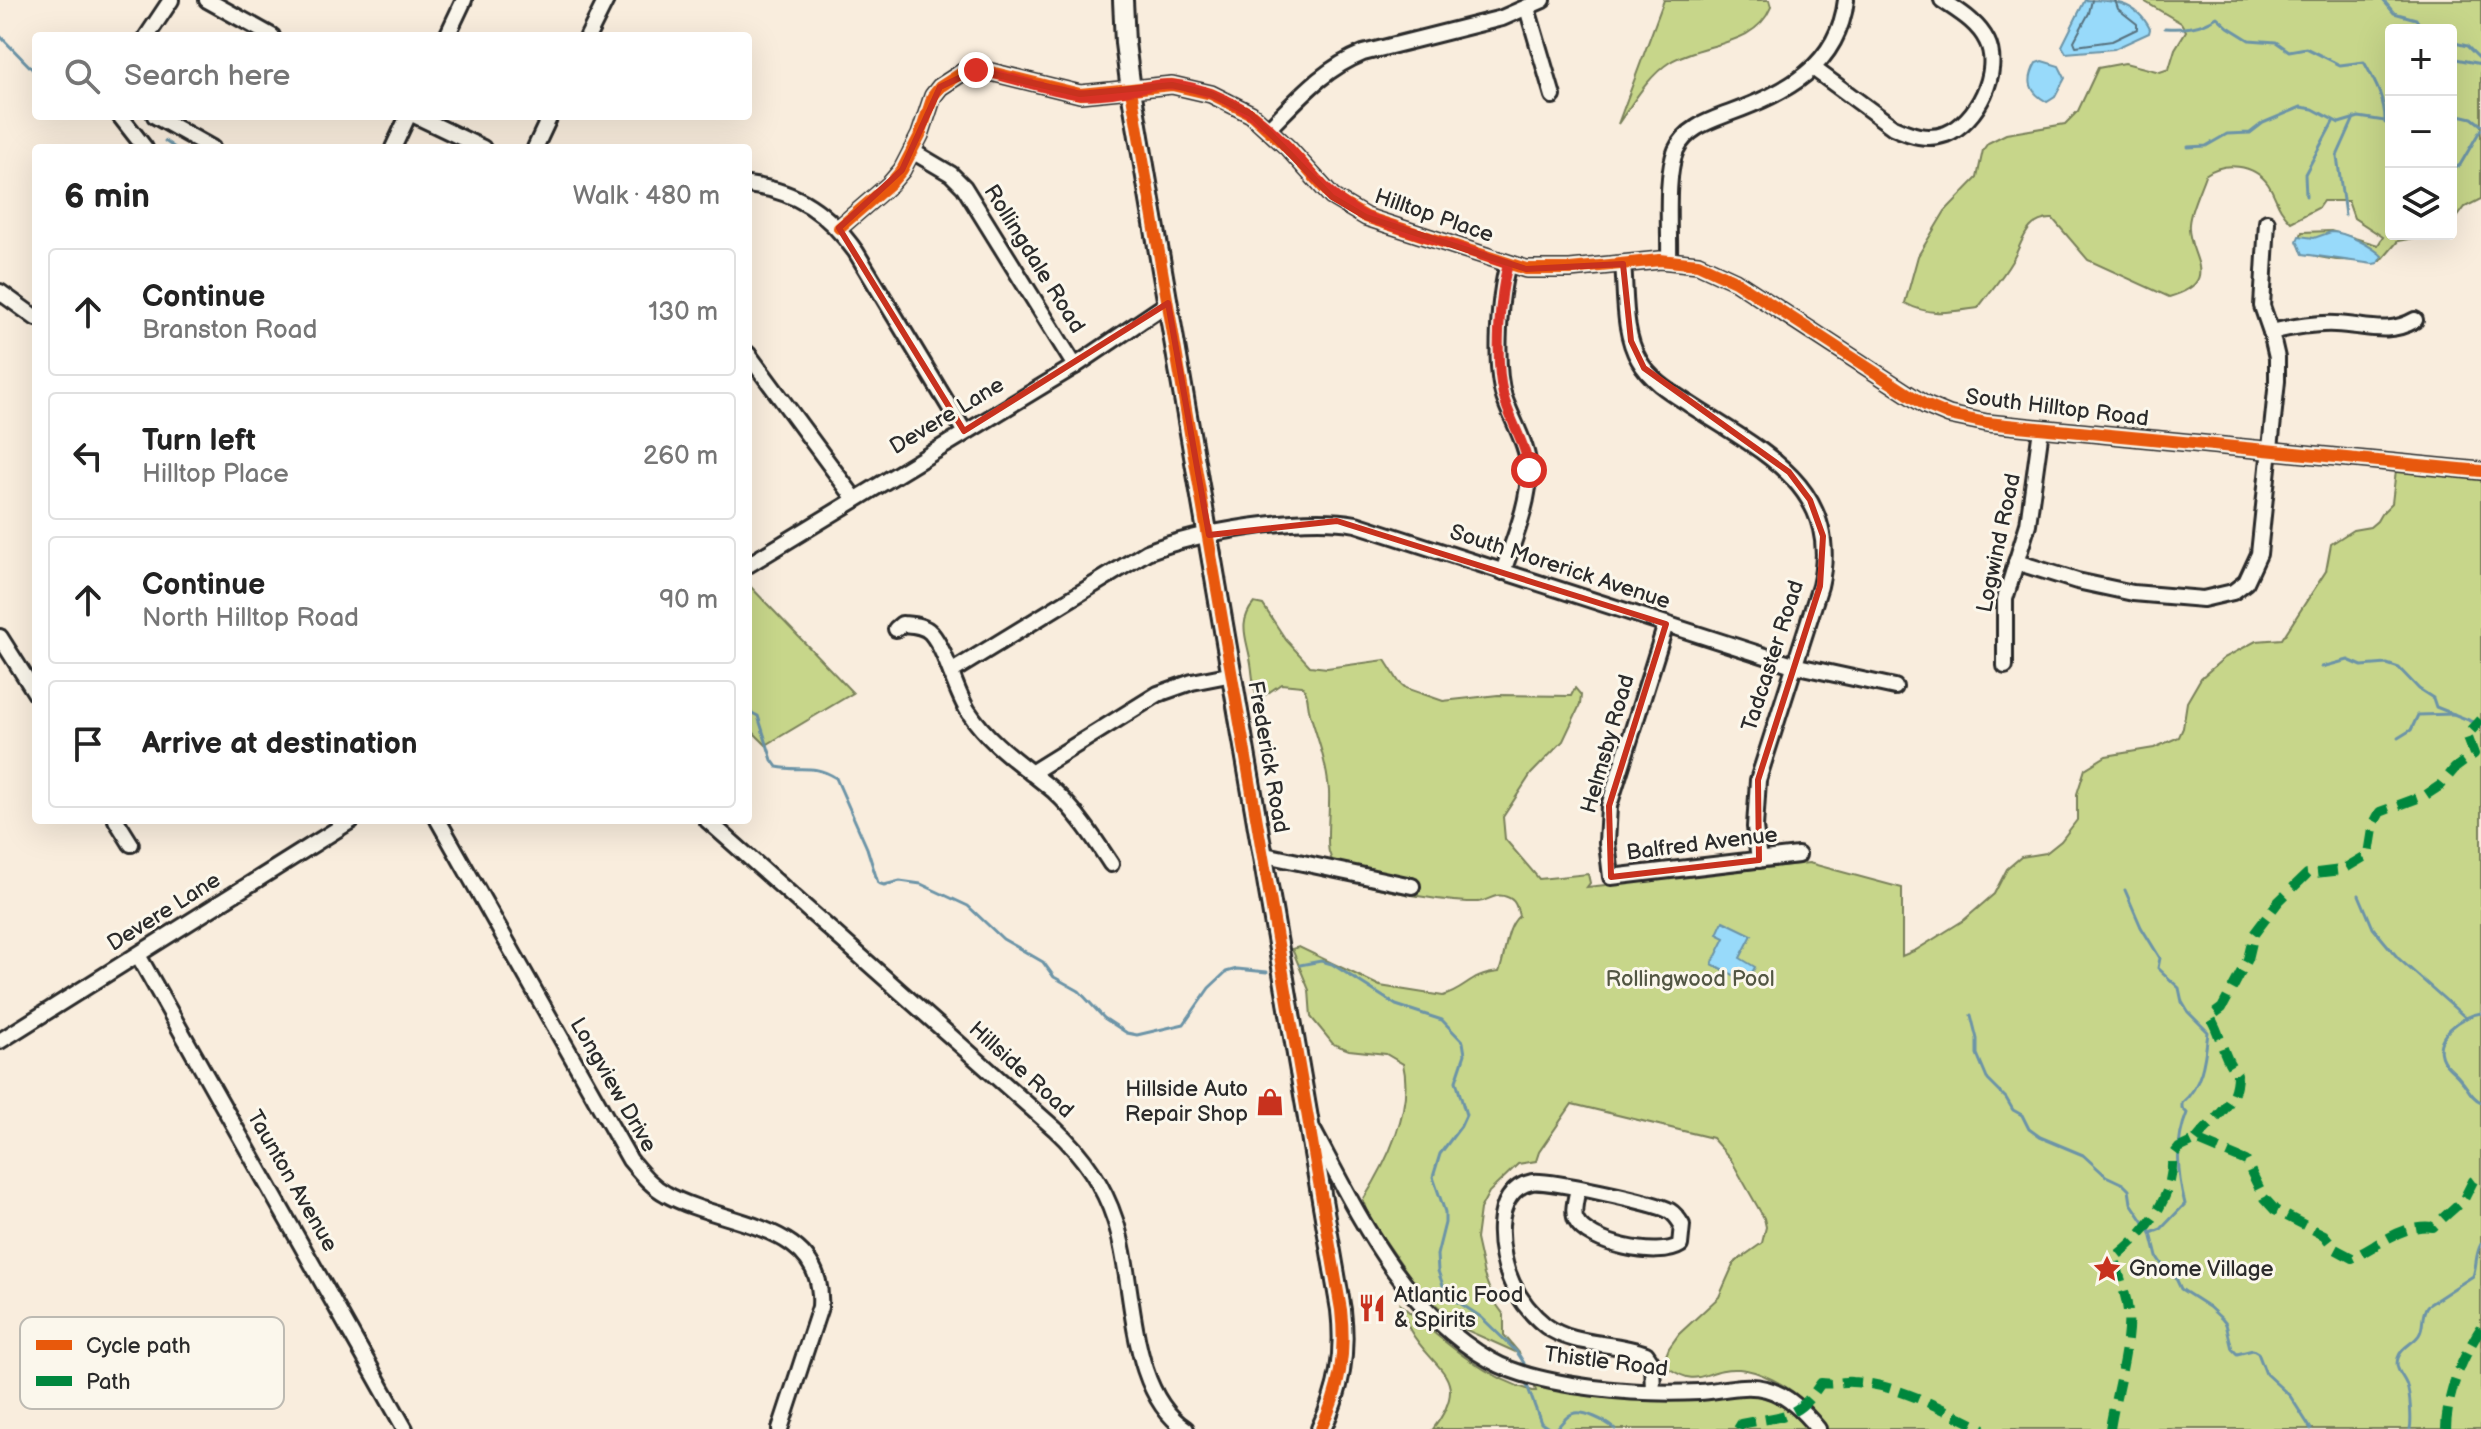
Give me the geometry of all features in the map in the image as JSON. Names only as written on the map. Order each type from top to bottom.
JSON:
[{"type":"main road","name":"Frederick Road","points":[[1123,0],[1131,90],[1265,855],[1344,1340],[1340,1382],[1321,1429]]},
{"type":"street","points":[[150,32],[171,0]]},
{"type":"street","points":[[207,0],[265,32]]},
{"type":"street","points":[[449,32],[464,0]]},
{"type":"street","points":[[590,32],[606,0]]},
{"type":"street","points":[[1269,128],[1317,80],[1344,61],[1363,53],[1502,18],[1543,0]]},
{"type":"street","points":[[1669,260],[1671,170],[1677,148],[1685,137],[1705,123],[1782,92],[1800,81],[1832,41],[1840,25],[1846,0]]},
{"type":"street","points":[[1813,68],[1893,127],[1907,133],[1920,138],[1933,137],[1956,129],[1985,92],[1993,69],[1992,54],[1978,28],[1942,0]]},
{"type":"street","points":[[1527,8],[1553,96]]},
{"type":"street","name":"Hilltop Place","points":[[839,228],[890,184],[912,151],[933,96],[940,87],[963,72],[976,70],[1080,94],[1158,85],[1192,89],[1229,101],[1251,114],[1269,128],[1323,188],[1346,208],[1366,217],[1508,264],[1550,270],[1623,264]]},
{"type":"street","points":[[123,120],[142,144]]},
{"type":"street","points":[[162,120],[205,144]]},
{"type":"street","points":[[395,144],[406,120]]},
{"type":"street","points":[[424,120],[475,144]]},
{"type":"street","points":[[537,144],[548,120]]},
{"type":"street","name":"Rollingdale Road","points":[[912,151],[951,174],[964,187],[1075,366]]},
{"type":"street","points":[[752,186],[805,202],[839,228],[964,431]]},
{"type":"street","points":[[2016,562],[2077,581],[2133,593],[2203,599],[2233,592],[2246,582],[2259,554],[2277,381],[2277,358],[2262,306],[2267,222]]},
{"type":"street","name":"South Hilltop Road","points":[[1623,264],[1669,260],[1698,264],[1735,281],[1937,411],[1987,423],[2041,429],[2481,471]]},
{"type":"street","points":[[1503,572],[1525,500],[1529,470],[1524,445],[1502,393],[1499,310],[1508,264]]},
{"type":"street","name":"Tadcaster Road","points":[[1623,264],[1631,341],[1644,368],[1666,389],[1789,472],[1810,500],[1823,536],[1824,570],[1758,780],[1755,827],[1759,860]]},
{"type":"street","points":[[0,292],[32,315]]},
{"type":"street","name":"Devere Lane","points":[[752,563],[1075,366],[1168,303]]},
{"type":"street","points":[[2271,332],[2295,326],[2334,324],[2391,330],[2415,320]]},
{"type":"street","points":[[752,359],[855,499]]},
{"type":"street","name":"Logwind Road","points":[[2005,666],[2003,614],[2008,584],[2032,500],[2041,429]]},
{"type":"street","name":"South Morerick Avenue","points":[[951,672],[1147,552],[1169,543],[1306,520],[1356,524],[1793,665],[1895,687]]},
{"type":"street","points":[[896,629],[902,624],[917,625],[930,632],[968,711],[980,727],[1012,761],[1031,773],[1073,810],[1111,864]]},
{"type":"street","name":"Helmsby Road","points":[[1611,877],[1607,843],[1609,806],[1666,624]]},
{"type":"street","points":[[0,637],[32,688]]},
{"type":"street","points":[[1031,773],[1158,694],[1192,682],[1233,674]]},
{"type":"street","points":[[118,824],[131,844]]},
{"type":"street","name":"Devere Lane","points":[[0,1041],[346,824]]},
{"type":"street","name":"Longview Drive","points":[[440,824],[624,1149],[642,1175],[664,1194],[789,1241],[803,1251],[811,1263],[821,1290],[820,1307],[780,1429]]},
{"type":"street","name":"Hillside Road","points":[[712,824],[1055,1129],[1089,1166],[1117,1223],[1150,1384],[1170,1416],[1186,1429]]},
{"type":"street","points":[[1265,855],[1412,886]]},
{"type":"street","name":"Balfred Avenue","points":[[1611,877],[1798,855]]},
{"type":"street","name":"Taunton Avenue","points":[[138,955],[405,1429]]},
{"type":"street","name":"Thistle Road","points":[[1308,1121],[1359,1217],[1413,1298],[1429,1315],[1476,1351],[1501,1366],[1525,1374],[1581,1385],[1653,1392],[1765,1389],[1795,1404],[1818,1429]]},
{"type":"street","points":[[1578,1189],[1574,1214],[1576,1222],[1584,1229],[1641,1250],[1662,1252],[1680,1245],[1682,1225],[1669,1210],[1578,1189],[1532,1182],[1512,1194],[1504,1206],[1500,1232],[1511,1281],[1530,1311],[1561,1335],[1646,1354],[1652,1363],[1653,1392]]},
{"type":"highlighted area","points":[[976,70],[1080,94],[1172,85],[1211,94],[1251,114],[1332,197],[1366,217],[1526,269],[1623,264],[1631,341],[1644,368],[1789,472],[1810,500],[1823,536],[1820,586],[1758,780],[1759,860],[1611,877],[1609,806],[1666,624],[1337,521],[1209,535],[1168,303],[964,431],[839,228],[902,170],[940,87]]},
{"type":"green space","points":[[1664,0],[1769,0],[1771,7],[1753,30],[1741,37],[1683,56],[1662,68],[1641,90],[1618,124]]},
{"type":"green space","points":[[2142,0],[2481,0],[2481,199],[2465,207],[2457,218],[2457,24],[2385,24],[2385,240],[2403,240],[2398,241],[2381,261],[2336,260],[2301,250],[2299,241],[2302,232],[2331,231],[2378,245],[2383,237],[2354,218],[2348,201],[2323,201],[2318,208],[2291,222],[2262,177],[2247,169],[2230,166],[2205,175],[2193,206],[2189,224],[2199,275],[2186,291],[2169,297],[2088,260],[2053,219],[2031,227],[2008,267],[1978,308],[1932,312],[1905,303],[1918,256],[1945,211],[1977,178],[1983,150],[1988,143],[2006,134],[2065,124],[2078,111],[2098,68],[2125,63],[2160,72],[2169,69],[2175,49],[2186,31],[2181,23]]},
{"type":"green space","name":"Rollingwood Pool","points":[[2396,470],[2481,477],[2481,1429],[1433,1429],[1450,1397],[1449,1385],[1438,1365],[1410,1330],[1401,1305],[1479,1367],[1533,1391],[1536,1391],[1533,1381],[1764,1395],[1780,1400],[1796,1412],[1802,1399],[1772,1380],[1747,1370],[1727,1369],[1695,1378],[1678,1374],[1667,1367],[1665,1358],[1669,1348],[1679,1334],[1719,1297],[1734,1263],[1762,1243],[1766,1227],[1730,1158],[1712,1138],[1572,1104],[1536,1161],[1518,1164],[1489,1192],[1480,1209],[1476,1239],[1484,1275],[1494,1301],[1504,1315],[1504,1335],[1520,1354],[1464,1329],[1420,1291],[1368,1216],[1363,1200],[1389,1153],[1401,1117],[1405,1099],[1403,1064],[1386,1054],[1349,1050],[1333,1044],[1311,1017],[1309,990],[1292,949],[1299,947],[1380,986],[1443,996],[1481,976],[1499,972],[1508,935],[1519,916],[1514,902],[1503,896],[1478,902],[1428,898],[1366,885],[1339,872],[1329,852],[1328,781],[1306,692],[1302,686],[1281,684],[1265,695],[1257,697],[1255,692],[1244,630],[1246,617],[1254,603],[1263,605],[1286,640],[1310,666],[1327,668],[1385,660],[1406,688],[1443,701],[1498,695],[1571,696],[1575,688],[1581,695],[1580,705],[1563,741],[1531,774],[1503,817],[1505,839],[1539,879],[1588,874],[1590,883],[1587,887],[1809,863],[1902,888],[1902,956],[1964,920],[1994,894],[2007,869],[2021,857],[2046,853],[2061,841],[2077,820],[2077,794],[2085,769],[2106,756],[2154,748],[2179,737],[2187,702],[2201,678],[2224,658],[2256,641],[2282,639],[2326,571],[2331,544],[2353,530],[2370,527],[2392,503]]},
{"type":"green space","points":[[752,588],[853,693],[766,745],[752,731]]},
{"type":"water","points":[[2085,0],[2114,2],[2130,8],[2144,20],[2149,33],[2114,49],[2066,53],[2062,46]]},
{"type":"water","points":[[2042,61],[2059,66],[2065,78],[2055,97],[2047,102],[2036,94],[2030,81],[2036,63]]},
{"type":"water","points":[[2331,232],[2358,240],[2382,256],[2378,263],[2373,264],[2303,254],[2297,241],[2299,236],[2314,238]]},
{"type":"water","points":[[1723,921],[1752,935],[1740,958],[1755,967],[1747,982],[1712,964],[1725,938],[1717,934]]},
{"type":"waterway","points":[[2383,0],[2394,13],[2416,19],[2419,24]]},
{"type":"waterway","points":[[2165,28],[2192,27],[2217,17],[2249,40],[2276,42],[2289,51],[2306,48],[2340,65],[2364,62],[2381,98],[2385,115]]},
{"type":"waterway","points":[[0,36],[32,69]]},
{"type":"waterway","points":[[2457,44],[2467,46],[2481,60]]},
{"type":"waterway","points":[[2457,59],[2481,64]]},
{"type":"waterway","points":[[2188,147],[2206,146],[2227,134],[2250,133],[2263,123],[2301,107],[2313,109],[2339,123],[2359,117],[2385,121]]},
{"type":"waterway","points":[[2457,114],[2472,118],[2481,125]]},
{"type":"waterway","points":[[2345,215],[2337,156],[2354,118]]},
{"type":"waterway","points":[[2306,196],[2305,174],[2333,122]]},
{"type":"waterway","points":[[2455,168],[2460,165],[2481,129]]},
{"type":"waterway","points":[[165,141],[169,144]]},
{"type":"waterway","points":[[2322,667],[2348,660],[2362,666],[2387,664],[2399,668],[2419,689],[2433,698],[2436,707],[2481,725]]},
{"type":"waterway","points":[[752,713],[758,716],[777,767],[813,769],[836,778],[867,848],[878,883],[884,885],[900,881],[921,884],[968,906],[1003,939],[1043,962],[1054,977],[1079,991],[1104,1018],[1127,1033],[1137,1035],[1184,1024],[1209,988],[1226,972],[1237,969],[1267,972]]},
{"type":"waterway","points":[[2398,738],[2411,730],[2418,715],[2454,714]]},
{"type":"waterway","points":[[2125,890],[2141,927],[2160,958],[2158,968],[2179,988],[2188,1012],[2208,1032],[2199,1079],[2182,1103],[2187,1113],[2180,1135],[2178,1158],[2185,1204],[2161,1229],[2151,1233]]},
{"type":"waterway","points":[[2359,895],[2373,928],[2398,958],[2466,1018]]},
{"type":"waterway","points":[[1300,965],[1321,961],[1332,964],[1396,1005],[1442,1020],[1463,1042],[1465,1054],[1456,1081],[1466,1115],[1440,1154],[1433,1177],[1445,1212],[1437,1255],[1438,1271],[1446,1294],[1481,1317],[1517,1352],[1524,1369]]},
{"type":"waterway","points":[[2481,1013],[2465,1018],[2450,1029],[2444,1036],[2440,1052],[2447,1065],[2481,1102]]},
{"type":"waterway","points":[[1971,1015],[1977,1054],[1988,1080],[2013,1110],[2022,1115],[2029,1129],[2040,1137],[2083,1155],[2106,1176],[2129,1190],[2131,1203],[2151,1233],[2157,1257],[2163,1266],[2173,1272],[2181,1289],[2222,1319],[2232,1349],[2237,1354],[2253,1350],[2258,1353],[2266,1374],[2290,1396],[2311,1429]]},
{"type":"waterway","points":[[2410,1429],[2409,1395],[2398,1369],[2398,1358],[2419,1335],[2427,1306],[2473,1276],[2481,1244]]},
{"type":"waterway","points":[[1524,1377],[1541,1423],[1550,1429],[1557,1428],[1568,1416],[1577,1413],[1595,1417],[1615,1429]]},
{"type":"marked path","points":[[2196,1140],[2229,1103],[2236,1085],[2237,1074],[2228,1061],[2210,1017],[2222,1008],[2248,959],[2254,934],[2279,901],[2307,874],[2342,870],[2369,854],[2374,823],[2380,812],[2426,795],[2441,785],[2455,768],[2474,754],[2467,735],[2481,720]]},
{"type":"marked path","points":[[2110,1429],[2128,1324],[2127,1304],[2115,1257],[2137,1237],[2156,1213],[2169,1186],[2172,1157],[2179,1148],[2196,1140],[2246,1161],[2264,1198],[2275,1210],[2324,1235],[2335,1249],[2352,1258],[2411,1228],[2433,1227],[2464,1199],[2473,1181],[2481,1175]]},
{"type":"marked path","points":[[2446,1429],[2449,1402],[2457,1376],[2481,1328]]},
{"type":"marked path","points":[[1738,1429],[1741,1424],[1796,1410],[1821,1383],[1848,1382],[1904,1393],[1984,1429]]},
{"type":"cycle path","points":[[839,228],[902,170],[920,135],[933,96],[940,87],[963,72],[991,72],[1080,94],[1172,85],[1211,94],[1251,114],[1288,148],[1332,197],[1366,217],[1526,269],[1570,269],[1660,260],[1698,264],[1735,281],[1925,405],[1949,415],[1987,423],[2481,471]]},
{"type":"cycle path","points":[[1131,90],[1341,1310],[1343,1342],[1340,1371],[1321,1429]]},
{"type":"place","name":"Hillside Auto Repair Shop","points":[[1270,1102]]},
{"type":"place","name":"Gnome Village","points":[[2107,1269]]},
{"type":"place","name":"Atlantic Food & Spirits","points":[[1372,1308]]},
{"type":"route","points":[[976,70],[1080,94],[1172,85],[1211,94],[1229,101],[1269,128],[1323,188],[1346,208],[1508,264],[1499,310],[1502,393],[1524,445],[1529,470]]}]
